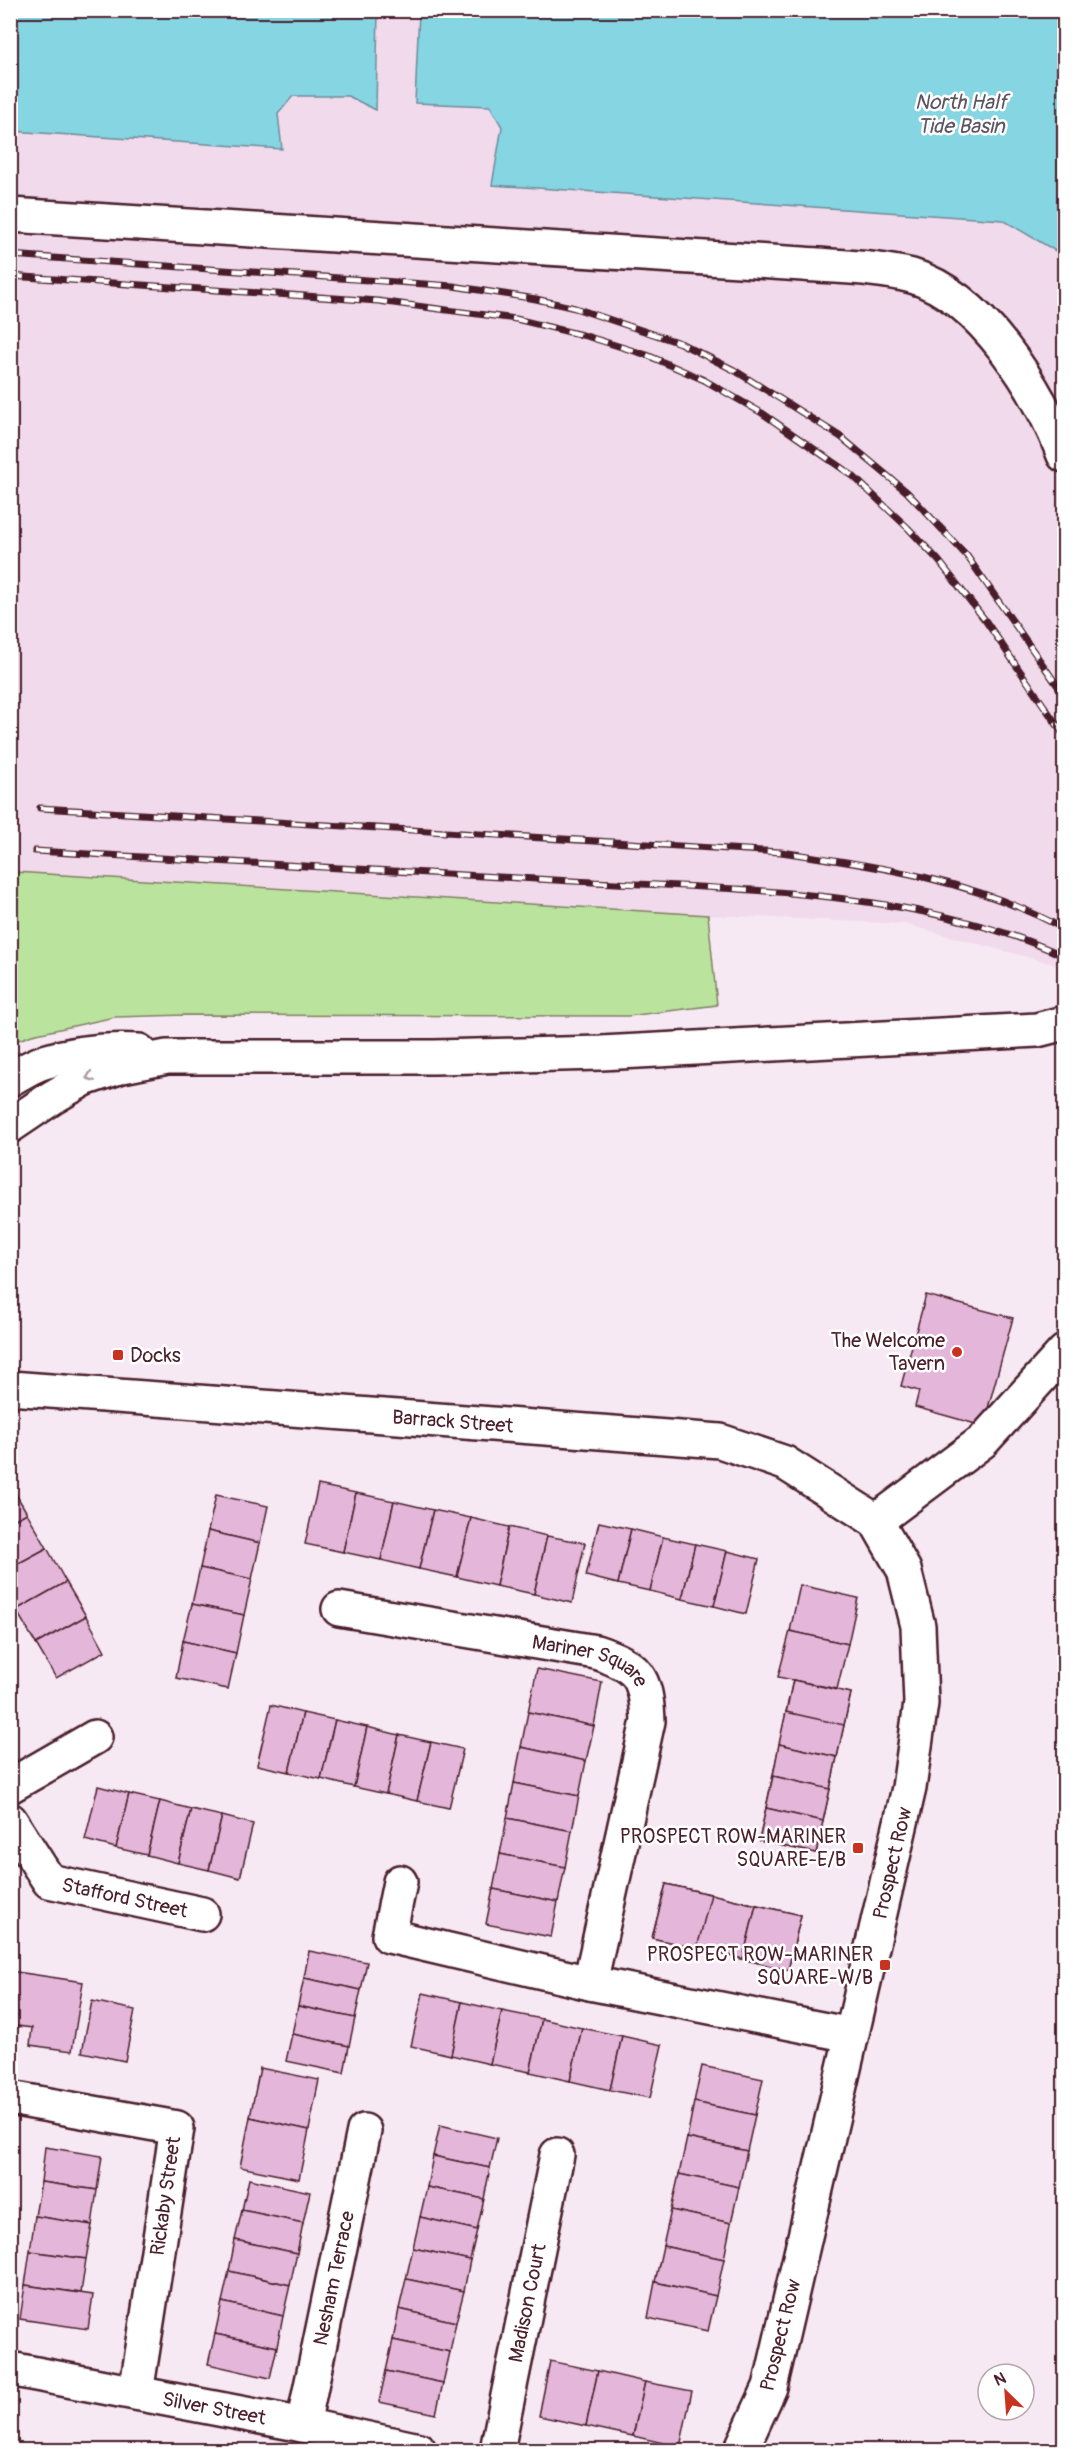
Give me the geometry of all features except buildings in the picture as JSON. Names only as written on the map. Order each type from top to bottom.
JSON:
[{"type":"street","points":[[10,215],[803,264],[887,271],[912,276],[940,287],[982,323],[1004,347],[1035,392],[1065,455]]},
{"type":"street","points":[[10,1068],[91,1052],[119,1050],[167,1057],[434,1057],[601,1053],[1037,1030],[1065,1023]]},
{"type":"street","points":[[10,1126],[53,1096],[84,1079],[122,1066],[167,1057]]},
{"type":"street","points":[[10,1079],[43,1062]]},
{"type":"street","points":[[876,1521],[983,1441],[1065,1352]]},
{"type":"street","name":"Barrack Street","points":[[10,1388],[720,1441],[784,1462],[876,1521]]},
{"type":"street","name":"Prospect Row","points":[[741,2451],[770,2387],[909,1788],[921,1703],[918,1626],[904,1570],[876,1521]]},
{"type":"street","name":"Mariner Square","points":[[339,1609],[596,1652],[618,1659],[638,1673],[647,1695],[648,1721],[590,1983]]},
{"type":"street","points":[[10,1786],[95,1737]]},
{"type":"street","name":"Stafford Street","points":[[10,1820],[49,1881],[202,1914]]},
{"type":"street","points":[[400,1882],[389,1936],[590,1983],[851,2035]]},
{"type":"street","name":"Rickaby Street","points":[[10,2098],[177,2128],[136,2392]]},
{"type":"street","name":"Nesham Terrace","points":[[303,2425],[364,2131]]},
{"type":"street","name":"Madison Court","points":[[497,2451],[557,2155]]},
{"type":"street","name":"Silver Street","points":[[10,2369],[303,2425],[419,2451]]},
{"type":"shaded area","points":[[378,11],[419,11],[416,103],[490,105],[502,127],[492,185],[1003,220],[1064,256],[1064,967],[904,924],[708,915],[15,872],[10,801],[10,527],[13,505],[11,503],[11,131],[282,149],[278,114],[293,96],[348,96],[376,110]]},
{"type":"green space","points":[[11,801],[15,872],[708,915],[717,1005],[628,1016],[186,1015],[115,1017],[32,1035],[11,1043]]},
{"type":"water","points":[[10,11],[378,11],[376,110],[348,96],[293,96],[278,114],[282,149],[11,131]]},
{"type":"water","name":"North Half Tide Basin","points":[[419,11],[1064,11],[1064,256],[1003,220],[492,185],[502,127],[490,106],[415,103]]},
{"type":"railway","points":[[10,255],[453,286],[536,299],[575,308],[680,343],[734,370],[841,437],[907,492],[967,556],[1064,695]]},
{"type":"railway","points":[[10,276],[378,301],[516,319],[586,336],[647,355],[704,380],[762,413],[853,476],[939,561],[985,620],[1064,735]]},
{"type":"railway","points":[[40,808],[781,852],[854,863],[962,887],[1031,912],[1064,929]]},
{"type":"railway","points":[[35,851],[823,896],[948,917],[1007,934],[1064,956]]},
{"type":"place","name":"The Welcome Tavern","points":[[957,1352]]},
{"type":"place","name":"Docks","points":[[118,1355]]},
{"type":"place","name":"PROSPECT ROW-MARINER SQUARE-E/B","points":[[858,1848]]},
{"type":"place","name":"PROSPECT ROW-MARINER SQUARE-W/B","points":[[885,1965]]}]
